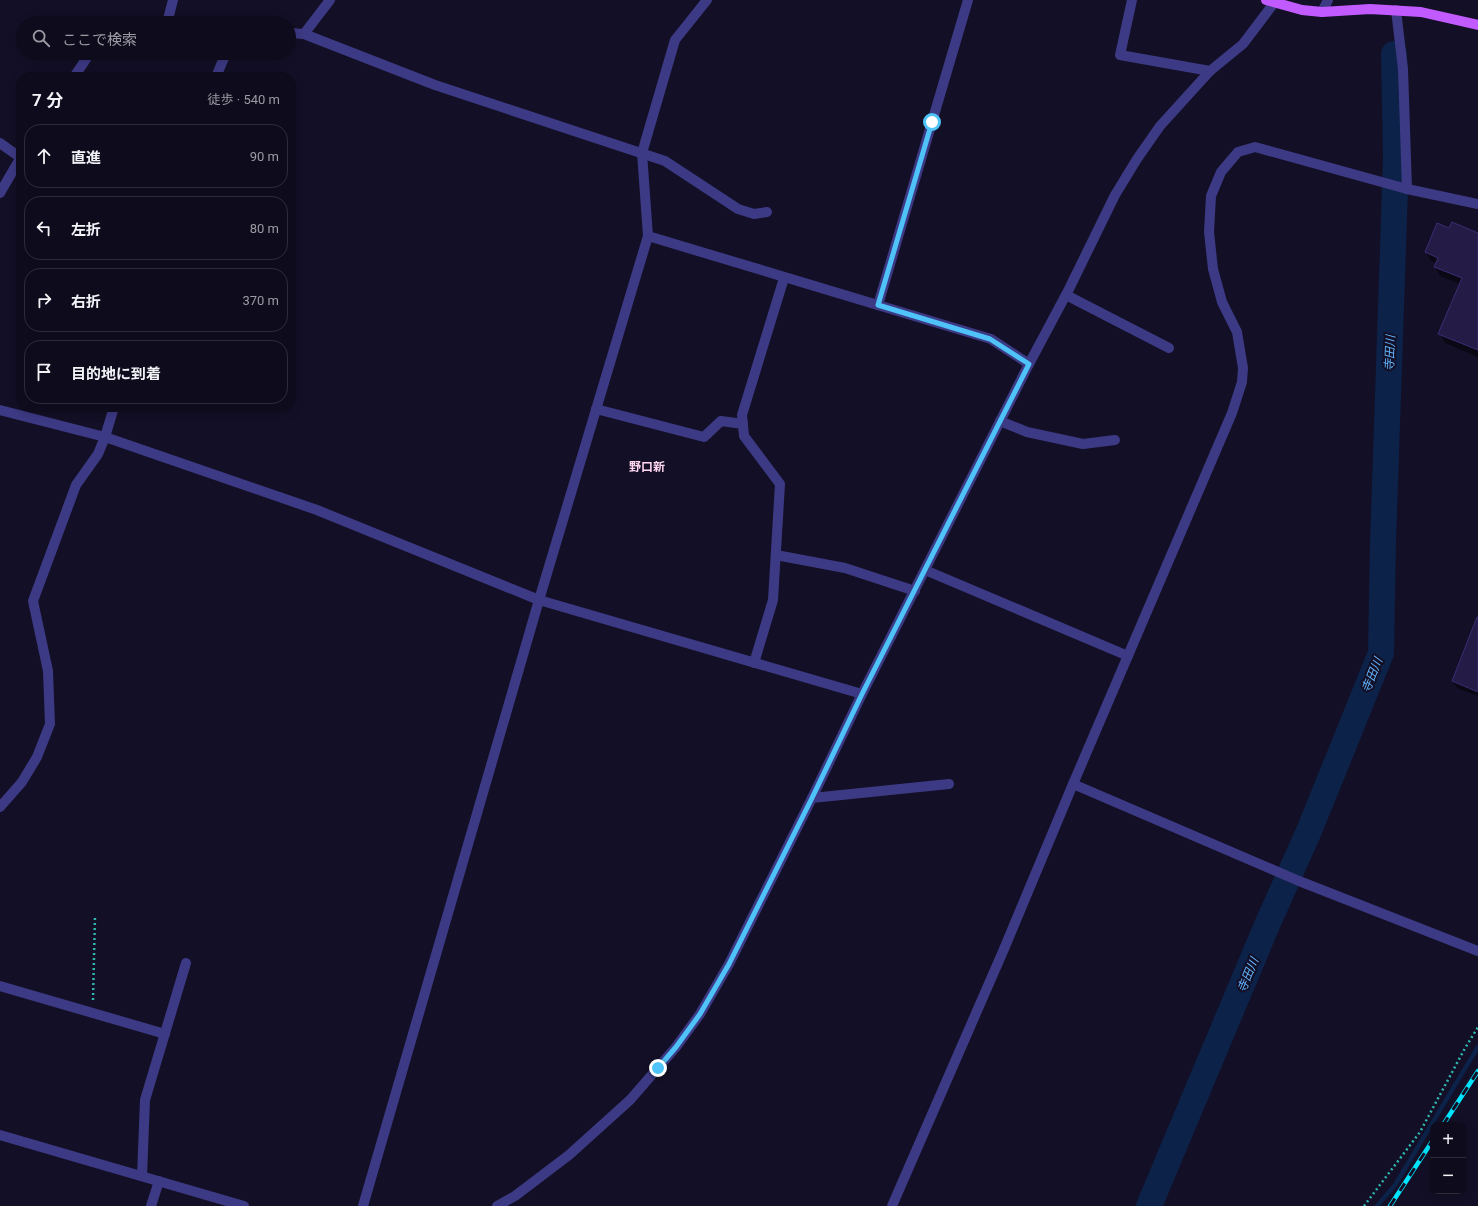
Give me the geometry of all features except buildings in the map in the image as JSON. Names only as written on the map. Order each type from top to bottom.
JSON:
[{"type":"main road","points":[[1270,1],[1302,10],[1322,12],[1370,9],[1421,12],[1478,25]]},
{"type":"street","points":[[169,16],[173,0]]},
{"type":"street","points":[[304,34],[330,0]]},
{"type":"street","points":[[363,1206],[539,600],[648,236],[642,153],[675,40],[707,0]]},
{"type":"street","points":[[878,305],[968,0]]},
{"type":"street","points":[[1132,0],[1120,55],[1210,71]]},
{"type":"street","points":[[1322,12],[1328,0]]},
{"type":"street","points":[[497,1206],[515,1196],[569,1155],[630,1100],[676,1047],[700,1014],[729,964],[862,694],[1115,196],[1137,159],[1160,126],[1210,71],[1243,44],[1270,1]]},
{"type":"street","points":[[1396,10],[1402,69],[1406,189]]},
{"type":"street","points":[[296,33],[304,34],[435,85],[665,161],[738,209],[754,214],[767,212]]},
{"type":"street","points":[[77,72],[85,60]]},
{"type":"street","points":[[218,72],[223,60]]},
{"type":"street","points":[[0,143],[16,154]]},
{"type":"street","points":[[892,1206],[1004,949],[1226,426],[1242,382],[1244,368],[1237,332],[1222,302],[1213,270],[1209,232],[1211,196],[1221,172],[1238,152],[1255,147],[1406,189],[1478,204]]},
{"type":"street","points":[[0,193],[16,166]]},
{"type":"street","points":[[648,236],[990,339],[1029,364]]},
{"type":"street","points":[[754,663],[773,600],[780,484],[744,436],[742,416],[784,278]]},
{"type":"street","points":[[1066,295],[1168,348]]},
{"type":"street","points":[[596,409],[704,437],[721,421],[743,424]]},
{"type":"street","points":[[0,410],[105,438],[317,510],[539,600],[862,694]]},
{"type":"street","points":[[0,807],[22,782],[38,757],[50,724],[48,671],[33,601],[76,485],[98,454],[105,438],[113,412]]},
{"type":"street","points":[[1000,421],[1027,432],[1083,444],[1115,440]]},
{"type":"street","points":[[776,555],[845,568],[914,591]]},
{"type":"street","points":[[925,570],[1128,656]]},
{"type":"street","points":[[812,798],[949,784]]},
{"type":"street","points":[[1073,784],[1299,881],[1478,951]]},
{"type":"street","points":[[142,1176],[145,1100],[186,963]]},
{"type":"street","points":[[0,986],[165,1034]]},
{"type":"street","points":[[0,1135],[244,1206]]},
{"type":"street","points":[[151,1206],[159,1181]]},
{"type":"path","points":[[92,1013],[95,916]]},
{"type":"path","points":[[1364,1206],[1420,1132],[1478,1026]]},
{"type":"waterway","name":"寺田川","points":[[1149,1206],[1267,925],[1309,831],[1381,653],[1383,543],[1396,159],[1394,54]]},
{"type":"waterway","points":[[1377,1206],[1395,1185],[1478,1047]]},
{"type":"railway","points":[[1445,1122],[1478,1071]]},
{"type":"railway","points":[[1390,1206],[1430,1145]]},
{"type":"district","name":"野口新","points":[[647,467]]},
{"type":"route","points":[[658,1068],[676,1047],[700,1014],[729,964],[862,694],[1029,364],[990,339],[878,305],[932,122]]}]
